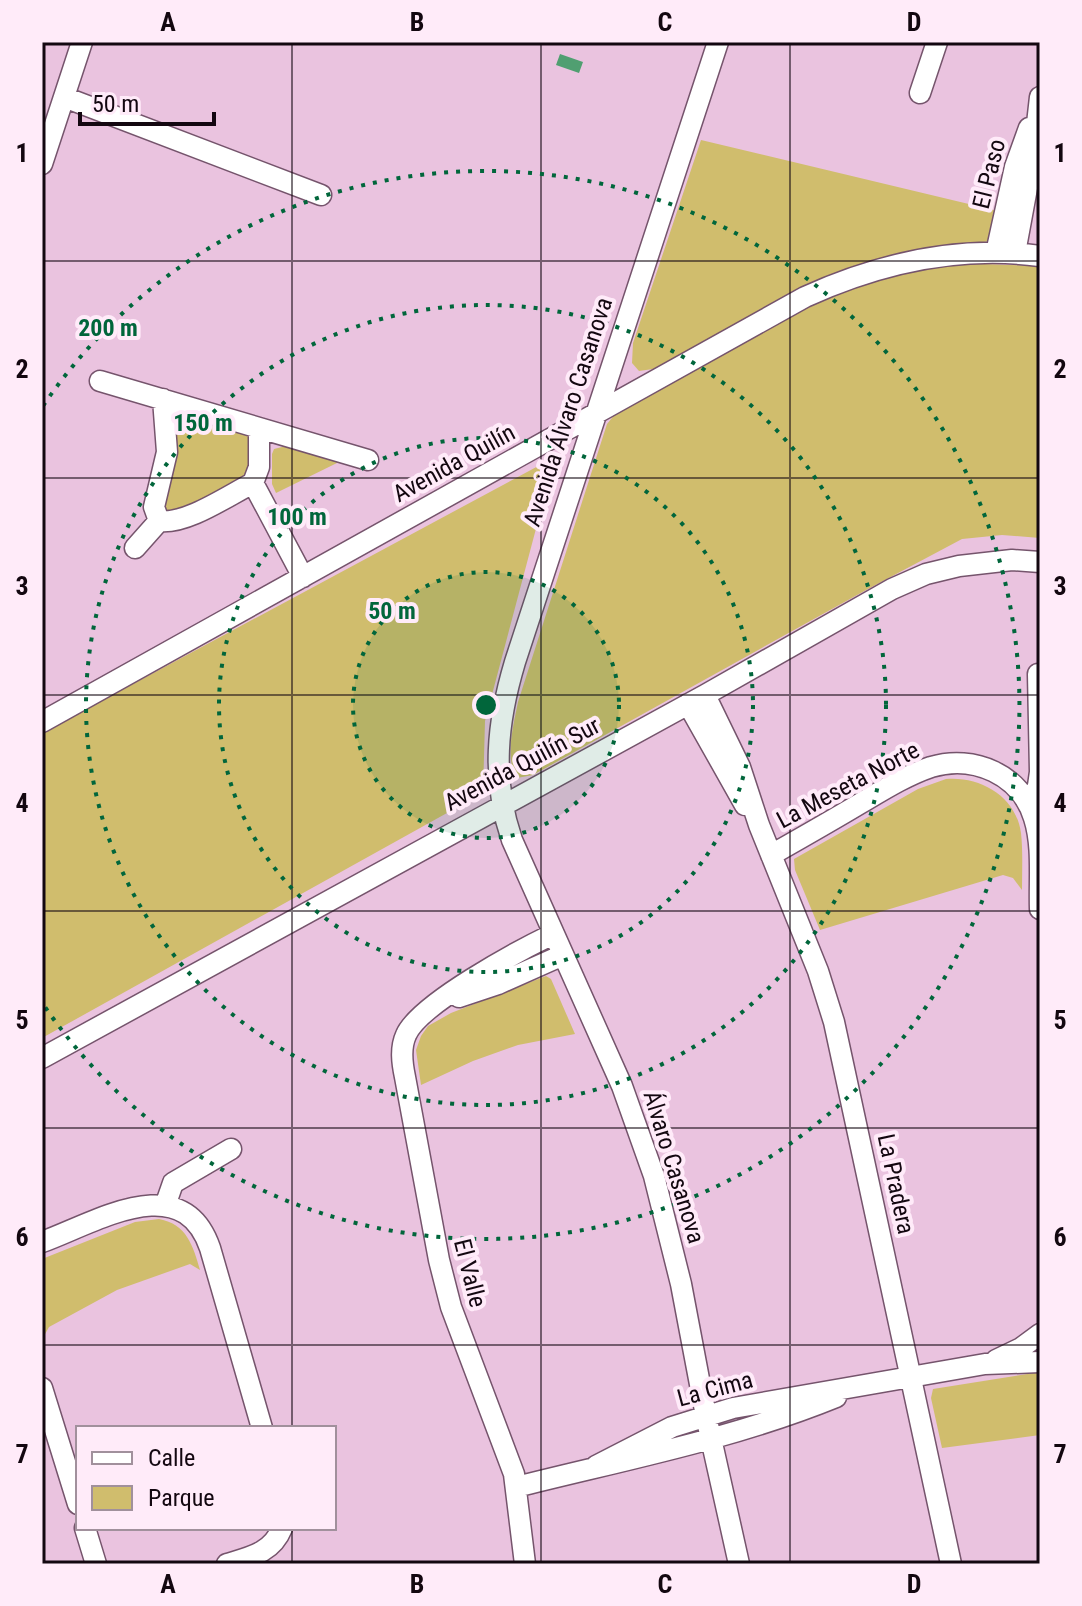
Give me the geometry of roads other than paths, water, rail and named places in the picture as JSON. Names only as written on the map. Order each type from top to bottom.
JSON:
[{"type":"street","points":[[42,164],[82,42]]},
{"type":"street","name":"Avenida Álvaro Casanova","points":[[501,804],[498,740],[503,706],[594,416],[718,42]]},
{"type":"street","points":[[920,93],[937,42]]},
{"type":"street","points":[[64,97],[321,195]]},
{"type":"street","name":"El Paso","points":[[1006,253],[1034,150],[1039,104]]},
{"type":"street","name":"Avenida Quilín","points":[[42,722],[594,416],[773,313],[833,284],[907,261],[1006,253],[1040,256]]},
{"type":"street","points":[[100,381],[368,460]]},
{"type":"street","points":[[159,521],[154,507],[167,452],[163,399]]},
{"type":"street","points":[[259,428],[260,460],[253,483],[303,577]]},
{"type":"street","points":[[135,548],[159,521],[184,517],[253,483]]},
{"type":"street","name":"Avenida Quilín Sur","points":[[42,1058],[908,581],[943,569],[975,563],[1012,560],[1040,562]]},
{"type":"street","points":[[1038,674],[1039,779],[1029,806],[1038,838],[1040,909]]},
{"type":"street","name":"La Pradera","points":[[696,699],[729,779],[759,825],[815,961],[834,1022],[951,1564]]},
{"type":"street","points":[[1007,780],[1028,771],[1039,754]]},
{"type":"street","name":"La Meseta Norte","points":[[771,855],[876,794],[932,767],[965,763],[985,767],[1020,791],[1029,806]]},
{"type":"street","name":"Álvaro Casanova","points":[[501,804],[512,840],[622,1086],[654,1176],[681,1284],[739,1564]]},
{"type":"street","name":"El Valle","points":[[525,1564],[510,1459],[475,1375],[451,1307],[439,1260],[402,1053],[407,1032],[423,1011],[493,965],[553,934]]},
{"type":"street","name":"El Valle","points":[[440,1002],[498,984],[563,955]]},
{"type":"street","points":[[165,1206],[173,1183],[231,1149]]},
{"type":"street","points":[[42,1242],[136,1206],[165,1206],[192,1217],[206,1237],[261,1426]]},
{"type":"street","name":"La Cima","points":[[985,1364],[1021,1348],[1040,1334]]},
{"type":"street","name":"La Cima","points":[[596,1466],[672,1427],[791,1396],[856,1388],[985,1364],[1040,1362]]},
{"type":"street","points":[[42,1388],[76,1498]]},
{"type":"street","name":"La Cima","points":[[516,1487],[711,1439],[819,1404],[856,1388]]},
{"type":"street","points":[[86,1530],[96,1564]]},
{"type":"street","points":[[227,1564],[264,1551],[281,1531]]}]
